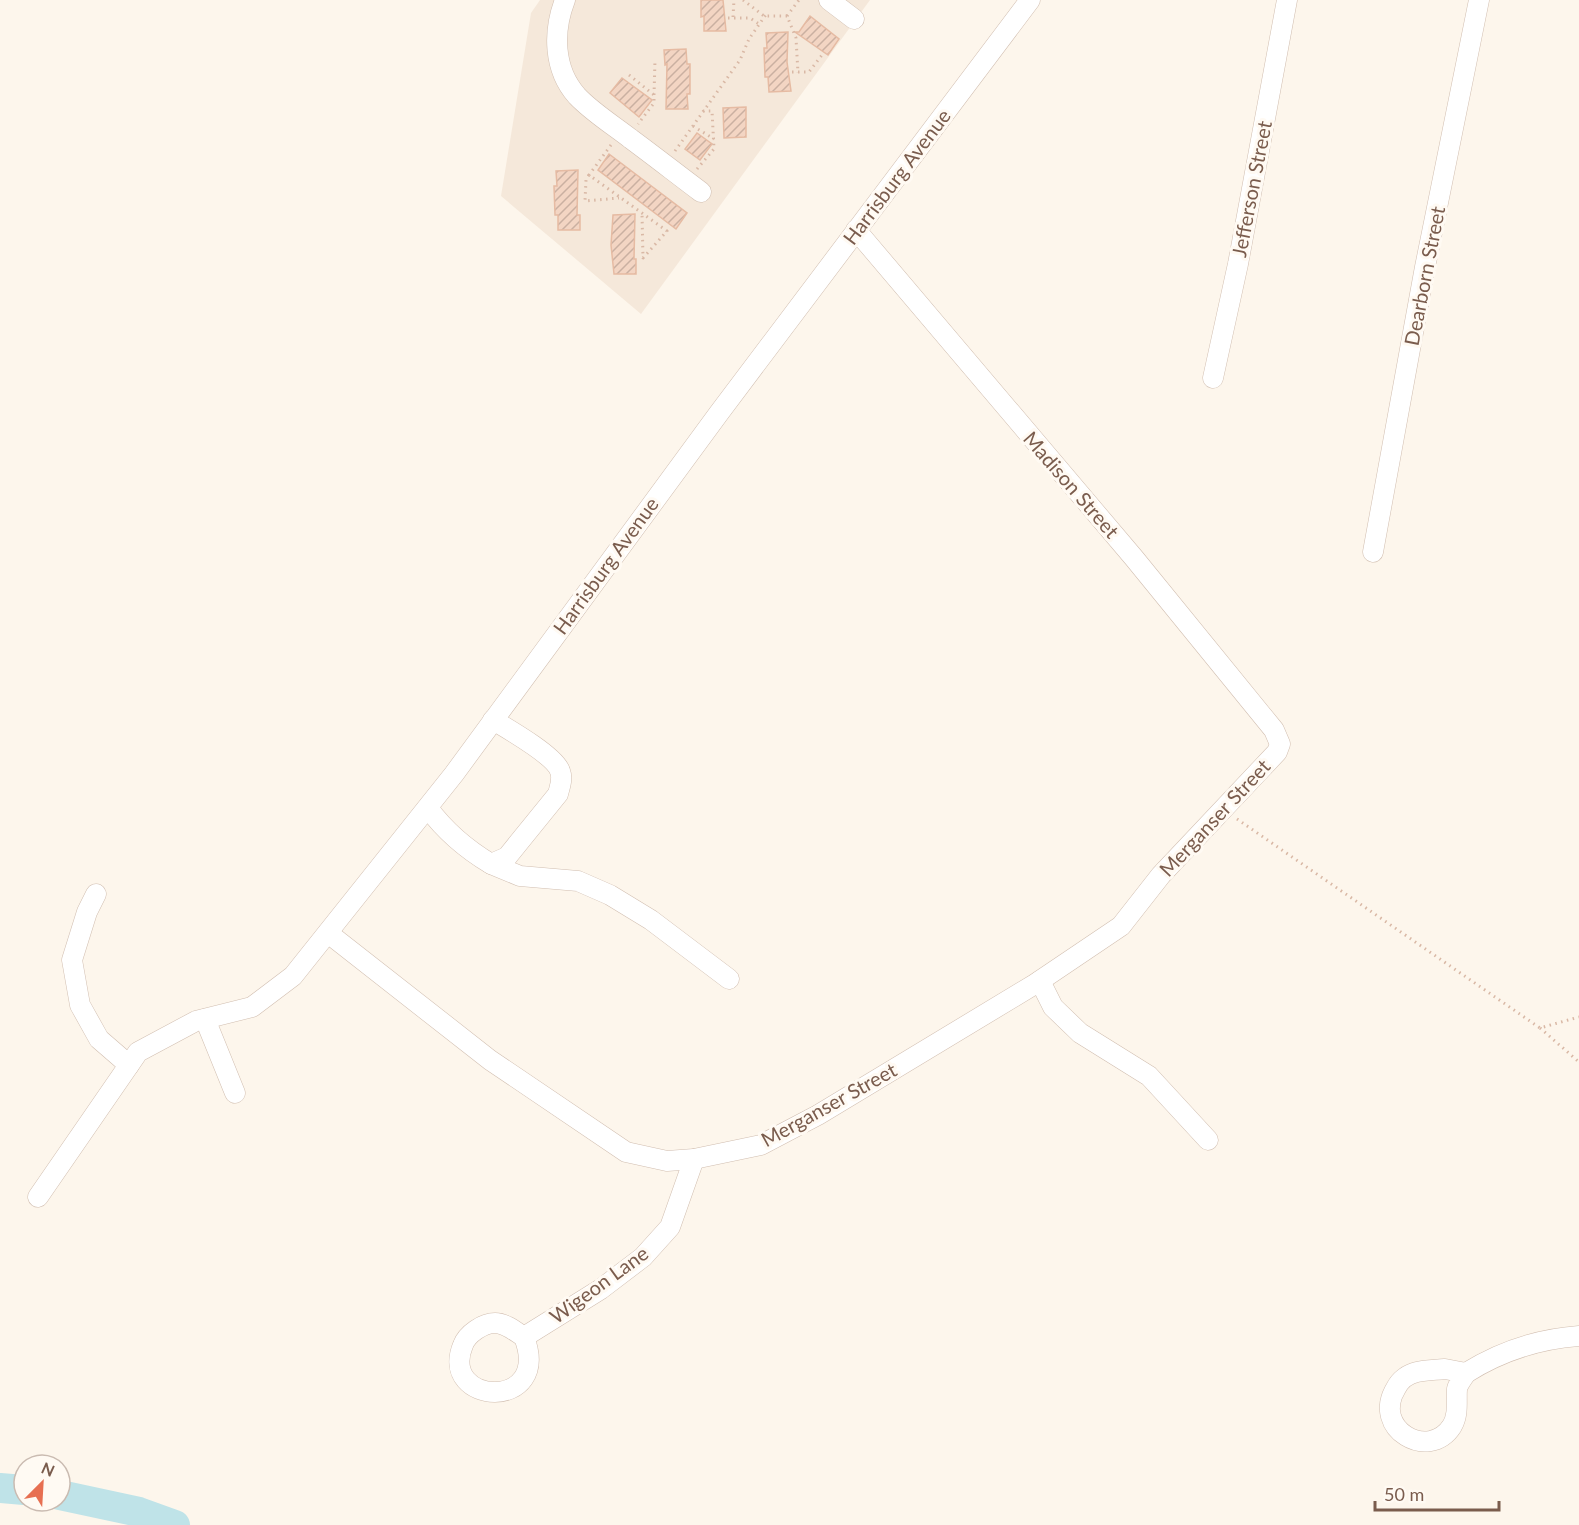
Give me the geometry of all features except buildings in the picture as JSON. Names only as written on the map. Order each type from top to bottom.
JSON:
[{"type":"street","points":[[565,0],[557,30],[557,47],[560,66],[577,95],[694,187]]},
{"type":"street","points":[[830,0],[854,19]]},
{"type":"street","name":"Harrisburg Avenue","points":[[38,1197],[138,1052],[196,1021],[252,1007],[293,976],[428,808],[719,412],[1030,0]]},
{"type":"street","name":"Jefferson Street","points":[[1213,378],[1238,264],[1287,0]]},
{"type":"street","name":"Dearborn Street","points":[[1373,552],[1425,267],[1479,0]]},
{"type":"street","name":"Madison Street","points":[[856,230],[1134,558],[1274,730],[1280,744]]},
{"type":"street","points":[[491,864],[507,857],[558,794],[562,781],[560,769],[529,741],[493,720]]},
{"type":"street","name":"Merganser Street","points":[[328,933],[490,1060],[626,1152],[667,1161],[694,1159],[761,1145],[818,1115],[1040,981],[1120,926],[1161,875],[1277,752],[1280,744]]},
{"type":"street","points":[[428,808],[442,826],[463,845],[491,864],[520,876],[578,881],[610,895],[651,920],[729,979]]},
{"type":"street","points":[[96,894],[87,912],[72,960],[81,1005],[99,1039],[129,1065]]},
{"type":"street","points":[[1040,981],[1053,1007],[1080,1033],[1149,1076],[1208,1140]]},
{"type":"street","points":[[205,1019],[235,1093]]},
{"type":"street","name":"Wigeon Lane","points":[[524,1337],[601,1289],[643,1257],[670,1227],[694,1159]]},
{"type":"street","points":[[1466,1373],[1521,1346],[1552,1338],[1579,1336]]},
{"type":"path","points":[[734,0],[734,17]]},
{"type":"path","points":[[743,0],[766,14],[787,16]]},
{"type":"path","points":[[787,16],[799,0]]},
{"type":"path","points":[[665,164],[740,60],[749,39],[766,14]]},
{"type":"path","points":[[787,16],[796,38],[798,73]]},
{"type":"path","points":[[728,18],[750,18],[759,24]]},
{"type":"path","points":[[792,72],[809,72],[822,55]]},
{"type":"path","points":[[621,198],[585,201],[586,180],[654,103],[655,60]]},
{"type":"path","points":[[628,75],[654,95]]},
{"type":"path","points":[[694,187],[714,149],[712,111],[703,111]]},
{"type":"path","points":[[693,126],[714,139]]},
{"type":"path","points":[[589,175],[642,213],[667,231],[644,258],[642,213]]},
{"type":"path","points":[[1223,809],[1540,1028],[1579,1062]]},
{"type":"path","points":[[1540,1028],[1579,1017]]},
{"type":"shaded area","points":[[540,0],[870,0],[641,314],[501,196],[531,13]]},
{"type":"waterway","points":[[0,1488],[12,1489]]},
{"type":"waterway","points":[[72,1498],[139,1512],[175,1525]]}]
